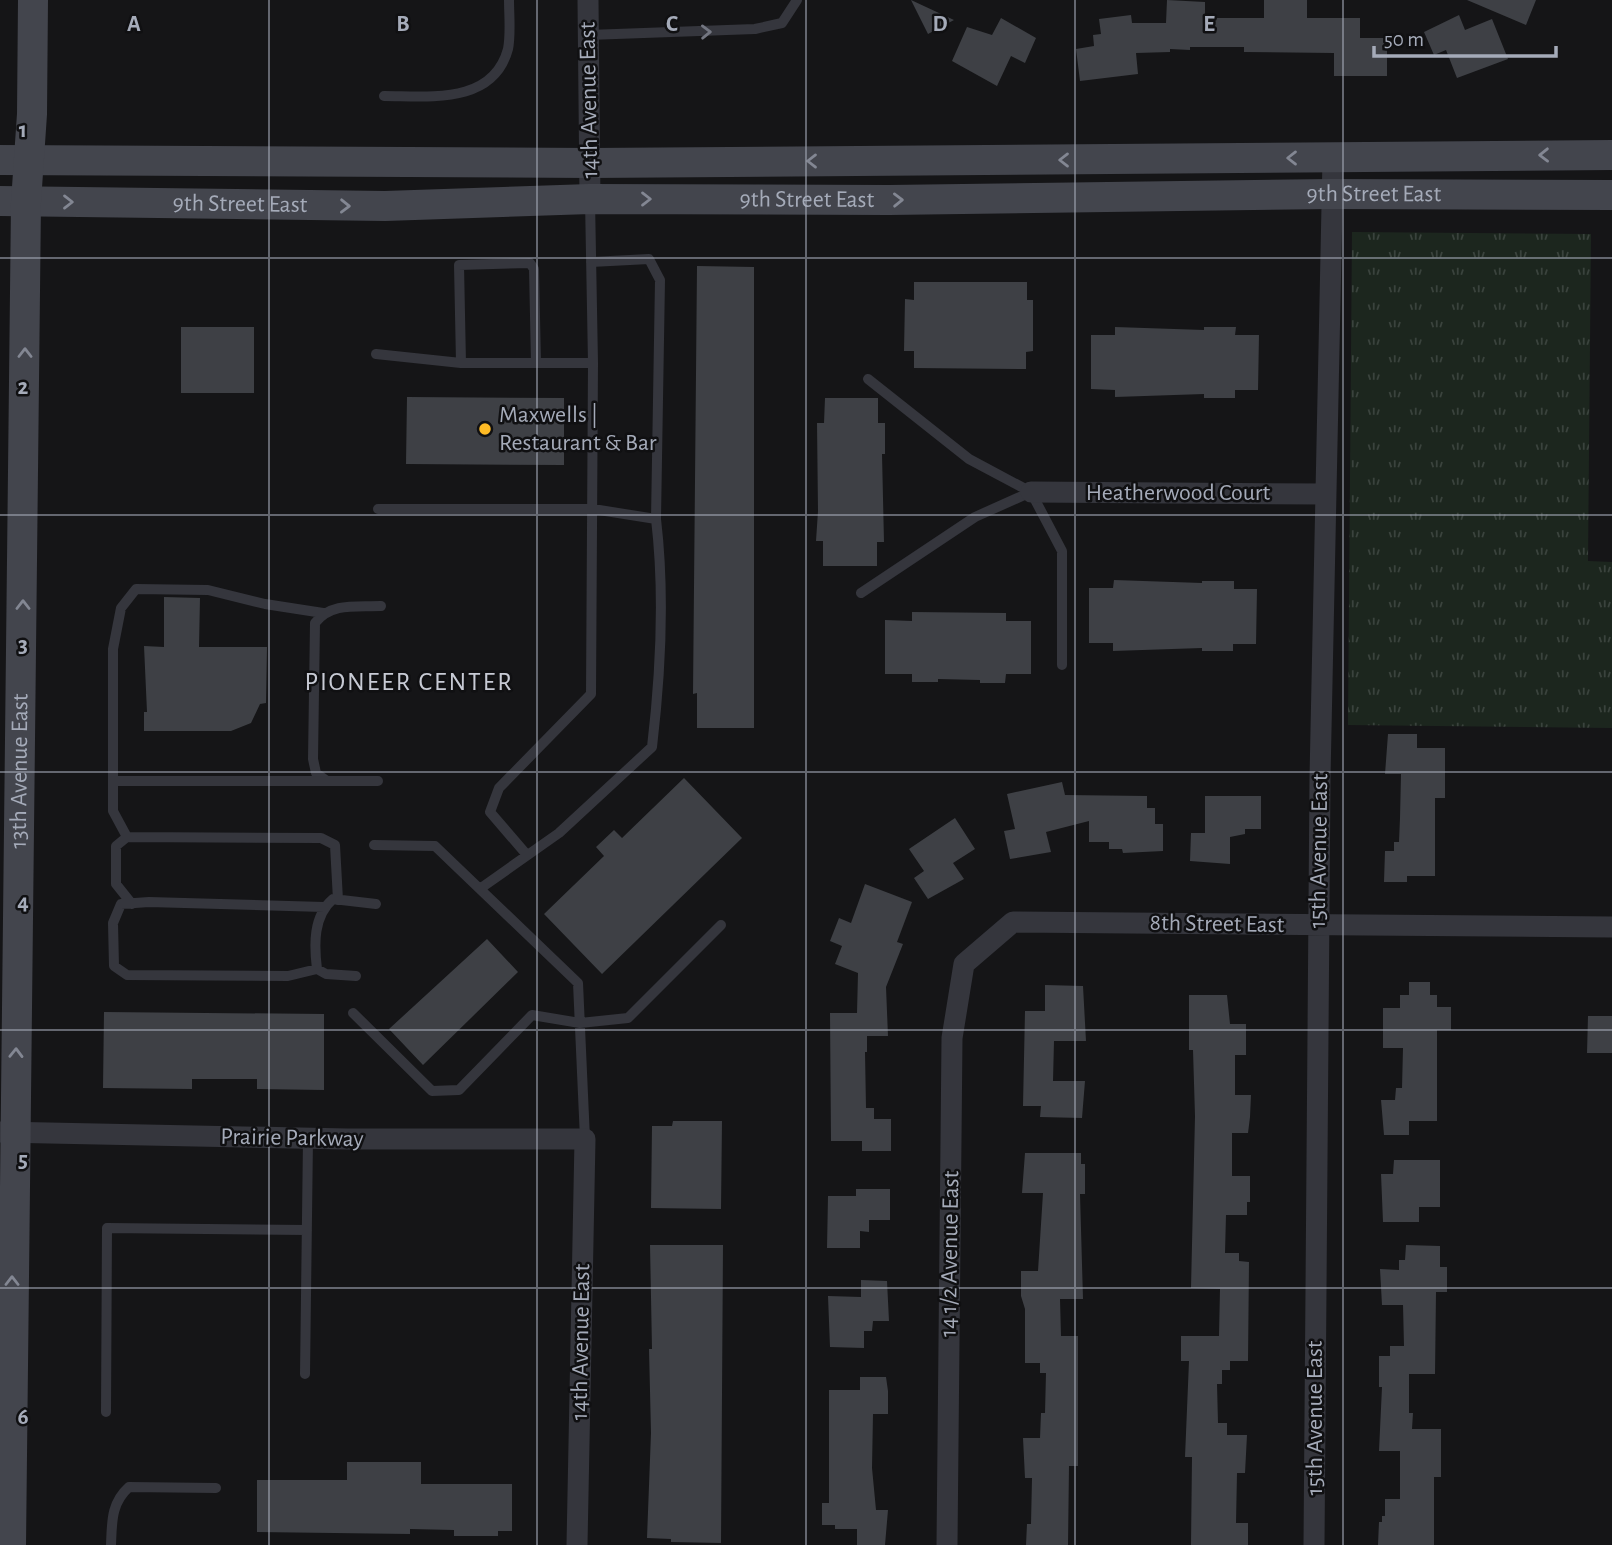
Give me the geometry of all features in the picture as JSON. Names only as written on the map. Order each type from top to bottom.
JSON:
[{"type":"main road","name":"13th Avenue East","points":[[11,1545],[7,1133],[21,856],[13,160],[32,114],[33,0]]},
{"type":"main road","name":"9th Street East","points":[[13,160],[591,163],[1612,155]]},
{"type":"main road","name":"9th Street East","points":[[13,201],[385,206],[590,199],[889,200],[1331,194],[1612,195]]},
{"type":"street","name":"14th Avenue East","points":[[588,0],[590,199]]},
{"type":"street","name":"15th Avenue East","points":[[1314,1545],[1318,925],[1324,494],[1333,158]]},
{"type":"street","name":"Heatherwood Court","points":[[1031,492],[1324,494]]},
{"type":"street","name":"8th Street East","points":[[964,964],[1013,922],[1612,927]]},
{"type":"street","name":"14 1/2 Avenue East","points":[[947,1545],[952,1038],[964,964]]},
{"type":"street","name":"Prairie Parkway","points":[[7,1133],[307,1139],[585,1139]]},
{"type":"street","name":"14th Avenue East","points":[[577,1545],[585,1139]]},
{"type":"lane","points":[[384,96],[460,94],[487,82],[499,70],[509,46],[509,0]]},
{"type":"lane","points":[[588,35],[755,29],[782,23],[797,0]]},
{"type":"lane","points":[[527,855],[490,812],[499,788],[591,694],[593,363],[590,199]]},
{"type":"lane","points":[[481,888],[559,833],[652,747],[660,673],[661,557],[656,519],[660,280],[649,259],[591,261]]},
{"type":"lane","points":[[461,363],[459,265],[530,263],[534,269],[536,363]]},
{"type":"lane","points":[[376,354],[461,363],[593,363]]},
{"type":"lane","points":[[868,379],[969,459],[1031,492],[1062,551],[1062,665]]},
{"type":"lane","points":[[861,593],[975,517],[1031,492]]},
{"type":"lane","points":[[378,509],[593,509],[656,519]]},
{"type":"lane","points":[[127,836],[113,811],[113,649],[121,608],[136,589],[208,590],[265,604],[323,612],[335,607],[381,606]]},
{"type":"lane","points":[[323,612],[316,623],[313,759],[316,773],[327,781]]},
{"type":"lane","points":[[113,781],[377,781]]},
{"type":"lane","points":[[132,904],[116,884],[116,846],[127,836],[321,838],[335,845],[338,900]]},
{"type":"lane","points":[[374,845],[435,846],[578,983],[585,1139]]},
{"type":"lane","points":[[317,969],[314,948],[324,907],[333,899],[376,904]]},
{"type":"lane","points":[[324,907],[121,904],[113,923],[114,966],[127,975],[288,976],[317,969],[326,974],[356,976]]},
{"type":"lane","points":[[353,1013],[432,1091],[459,1090],[532,1015],[580,1023],[628,1018],[721,925]]},
{"type":"lane","points":[[305,1374],[307,1139]]},
{"type":"lane","points":[[106,1412],[107,1228],[307,1230]]},
{"type":"lane","points":[[111,1545],[115,1505],[118,1496],[129,1487],[216,1488]]},
{"type":"green space","points":[[1352,232],[1591,234],[1588,561],[1612,562],[1612,728],[1348,725]]},
{"type":"building","points":[[911,0],[954,20],[928,34]]},
{"type":"building","points":[[1167,0],[1205,2],[1205,16],[1218,18],[1264,18],[1264,0],[1307,0],[1307,18],[1360,18],[1360,38],[1387,38],[1387,76],[1334,76],[1334,53],[1244,52],[1244,47],[1190,47],[1190,50],[1170,49],[1170,52],[1136,53],[1138,74],[1080,81],[1076,49],[1094,46],[1093,35],[1101,34],[1099,19],[1131,15],[1132,23],[1166,23]]},
{"type":"building","points":[[1467,0],[1536,0],[1526,25]]},
{"type":"building","points":[[1459,15],[1465,30],[1492,19],[1508,59],[1457,78],[1446,50],[1434,55],[1424,32]]},
{"type":"building","points":[[1001,18],[1036,38],[1025,63],[1011,56],[997,86],[952,61],[967,27],[992,35]]},
{"type":"building","points":[[697,266],[754,267],[754,728],[697,728],[697,693],[693,694]]},
{"type":"building","points":[[914,282],[1027,282],[1027,300],[1033,300],[1033,351],[1026,352],[1026,369],[914,368],[914,351],[904,351],[905,299],[914,300]]},
{"type":"building","points":[[181,327],[254,327],[254,393],[181,393]]},
{"type":"building","points":[[1115,327],[1204,330],[1204,327],[1236,327],[1235,335],[1259,335],[1258,390],[1235,390],[1235,398],[1204,398],[1204,394],[1115,397],[1115,390],[1091,389],[1091,335],[1115,335]]},
{"type":"building","name":"Maxwells | Restaurant & Bar","points":[[407,397],[564,398],[564,465],[406,464]]},
{"type":"building","points":[[825,398],[878,398],[878,423],[885,423],[885,454],[882,454],[884,542],[877,542],[877,566],[823,566],[823,541],[816,541],[817,423],[824,423]]},
{"type":"building","points":[[1114,580],[1202,583],[1234,581],[1234,589],[1257,589],[1256,644],[1233,644],[1233,651],[1202,651],[1202,648],[1113,651],[1113,643],[1089,643],[1089,588],[1113,588]]},
{"type":"building","points":[[164,597],[200,598],[199,647],[267,647],[266,703],[260,704],[251,723],[231,731],[144,731],[144,712],[147,712],[144,646],[164,647]]},
{"type":"building","points":[[912,612],[1006,613],[1006,621],[1031,621],[1031,674],[1006,674],[1005,683],[980,683],[980,680],[938,679],[938,682],[912,682],[912,674],[885,674],[885,620],[912,621]]},
{"type":"building","points":[[1388,734],[1417,734],[1417,748],[1445,748],[1445,798],[1435,798],[1435,876],[1407,876],[1407,882],[1384,882],[1385,851],[1394,851],[1394,842],[1399,842],[1400,818],[1401,774],[1385,774]]},
{"type":"building","points":[[684,778],[742,838],[602,974],[544,914],[604,856],[596,847],[614,830],[622,838]]},
{"type":"building","points":[[1062,782],[1065,795],[1147,796],[1147,808],[1155,808],[1155,824],[1163,824],[1163,851],[1123,853],[1122,849],[1109,849],[1109,842],[1089,842],[1089,821],[1046,832],[1051,852],[1010,859],[1004,831],[1015,829],[1007,794]]},
{"type":"building","points":[[1205,796],[1261,796],[1261,829],[1245,829],[1245,834],[1230,837],[1230,864],[1190,861],[1191,833],[1205,833]]},
{"type":"building","points":[[955,818],[975,849],[953,863],[964,879],[928,899],[914,878],[924,871],[909,849]]},
{"type":"building","points":[[865,884],[912,902],[897,942],[903,944],[886,987],[888,1036],[867,1036],[865,1052],[866,1108],[874,1108],[874,1119],[891,1119],[891,1151],[862,1151],[862,1141],[831,1141],[830,1013],[857,1013],[858,973],[835,964],[842,946],[830,941],[839,918],[851,923]]},
{"type":"building","points":[[487,939],[518,972],[423,1065],[389,1029]]},
{"type":"building","points":[[1409,982],[1430,982],[1430,995],[1437,995],[1437,1007],[1451,1007],[1451,1030],[1437,1030],[1437,1121],[1409,1121],[1409,1135],[1384,1135],[1381,1100],[1395,1100],[1396,1088],[1402,1088],[1403,1048],[1383,1048],[1383,1008],[1400,1008],[1400,995],[1409,995]]},
{"type":"building","points":[[1045,985],[1083,986],[1086,1041],[1054,1041],[1053,1081],[1085,1081],[1082,1118],[1040,1117],[1041,1106],[1023,1106],[1025,1011],[1045,1011]]},
{"type":"building","points":[[1189,995],[1227,995],[1230,1024],[1246,1024],[1246,1055],[1235,1055],[1235,1095],[1251,1095],[1250,1117],[1248,1133],[1232,1133],[1232,1176],[1250,1176],[1250,1202],[1247,1202],[1247,1215],[1226,1215],[1225,1253],[1239,1253],[1239,1261],[1249,1262],[1248,1361],[1230,1361],[1230,1370],[1222,1370],[1222,1384],[1217,1384],[1218,1423],[1227,1423],[1227,1435],[1247,1435],[1245,1473],[1237,1473],[1236,1523],[1248,1523],[1248,1545],[1191,1545],[1192,1457],[1185,1457],[1189,1361],[1181,1361],[1181,1336],[1219,1336],[1220,1289],[1191,1288],[1195,1116],[1193,1050],[1189,1050]]},
{"type":"building","points":[[104,1012],[324,1014],[324,1090],[257,1089],[257,1079],[192,1079],[192,1089],[103,1088]]},
{"type":"building","points":[[1588,1016],[1612,1016],[1612,1053],[1587,1053]]},
{"type":"building","points":[[673,1121],[722,1121],[721,1209],[651,1208],[652,1126],[672,1126]]},
{"type":"building","points":[[1025,1153],[1081,1153],[1081,1164],[1085,1164],[1085,1194],[1080,1194],[1083,1299],[1060,1299],[1061,1336],[1078,1336],[1078,1466],[1069,1466],[1068,1545],[1026,1545],[1027,1524],[1031,1524],[1032,1478],[1025,1478],[1023,1438],[1040,1438],[1041,1413],[1045,1413],[1046,1373],[1040,1373],[1040,1363],[1025,1363],[1025,1309],[1021,1296],[1021,1271],[1038,1271],[1043,1193],[1022,1193]]},
{"type":"building","points":[[1394,1160],[1440,1160],[1440,1207],[1419,1207],[1419,1222],[1383,1222],[1381,1174],[1393,1174]]},
{"type":"building","points":[[856,1189],[890,1189],[890,1220],[869,1220],[869,1232],[860,1231],[860,1248],[827,1248],[828,1196],[856,1196]]},
{"type":"building","points":[[650,1245],[723,1245],[721,1543],[671,1542],[671,1539],[647,1538],[651,1433],[649,1349],[652,1349]]},
{"type":"building","points":[[1406,1245],[1440,1246],[1440,1267],[1447,1267],[1447,1292],[1436,1292],[1435,1374],[1409,1374],[1409,1413],[1413,1413],[1412,1429],[1441,1429],[1441,1477],[1434,1477],[1434,1545],[1378,1545],[1379,1522],[1382,1522],[1382,1516],[1385,1516],[1385,1499],[1400,1499],[1400,1451],[1379,1451],[1382,1387],[1379,1387],[1379,1356],[1390,1356],[1390,1346],[1404,1346],[1403,1305],[1382,1305],[1380,1269],[1399,1270],[1399,1260],[1405,1260]]},
{"type":"building","points":[[861,1280],[887,1281],[889,1321],[873,1321],[872,1331],[864,1331],[864,1348],[830,1347],[828,1296],[861,1297]]},
{"type":"building","points":[[860,1377],[886,1377],[888,1414],[873,1414],[872,1468],[876,1510],[888,1510],[885,1545],[857,1545],[857,1529],[835,1529],[835,1525],[822,1525],[822,1503],[829,1503],[829,1390],[860,1390]]},
{"type":"building","points":[[347,1462],[421,1462],[421,1484],[512,1484],[512,1531],[498,1531],[498,1536],[454,1536],[454,1530],[410,1529],[410,1534],[257,1532],[257,1480],[347,1480]]},
{"type":"place","name":"Maxwells | Restaurant & Bar","points":[[485,429]]},
{"type":"district","name":"PIONEER CENTER","points":[[409,682]]}]
